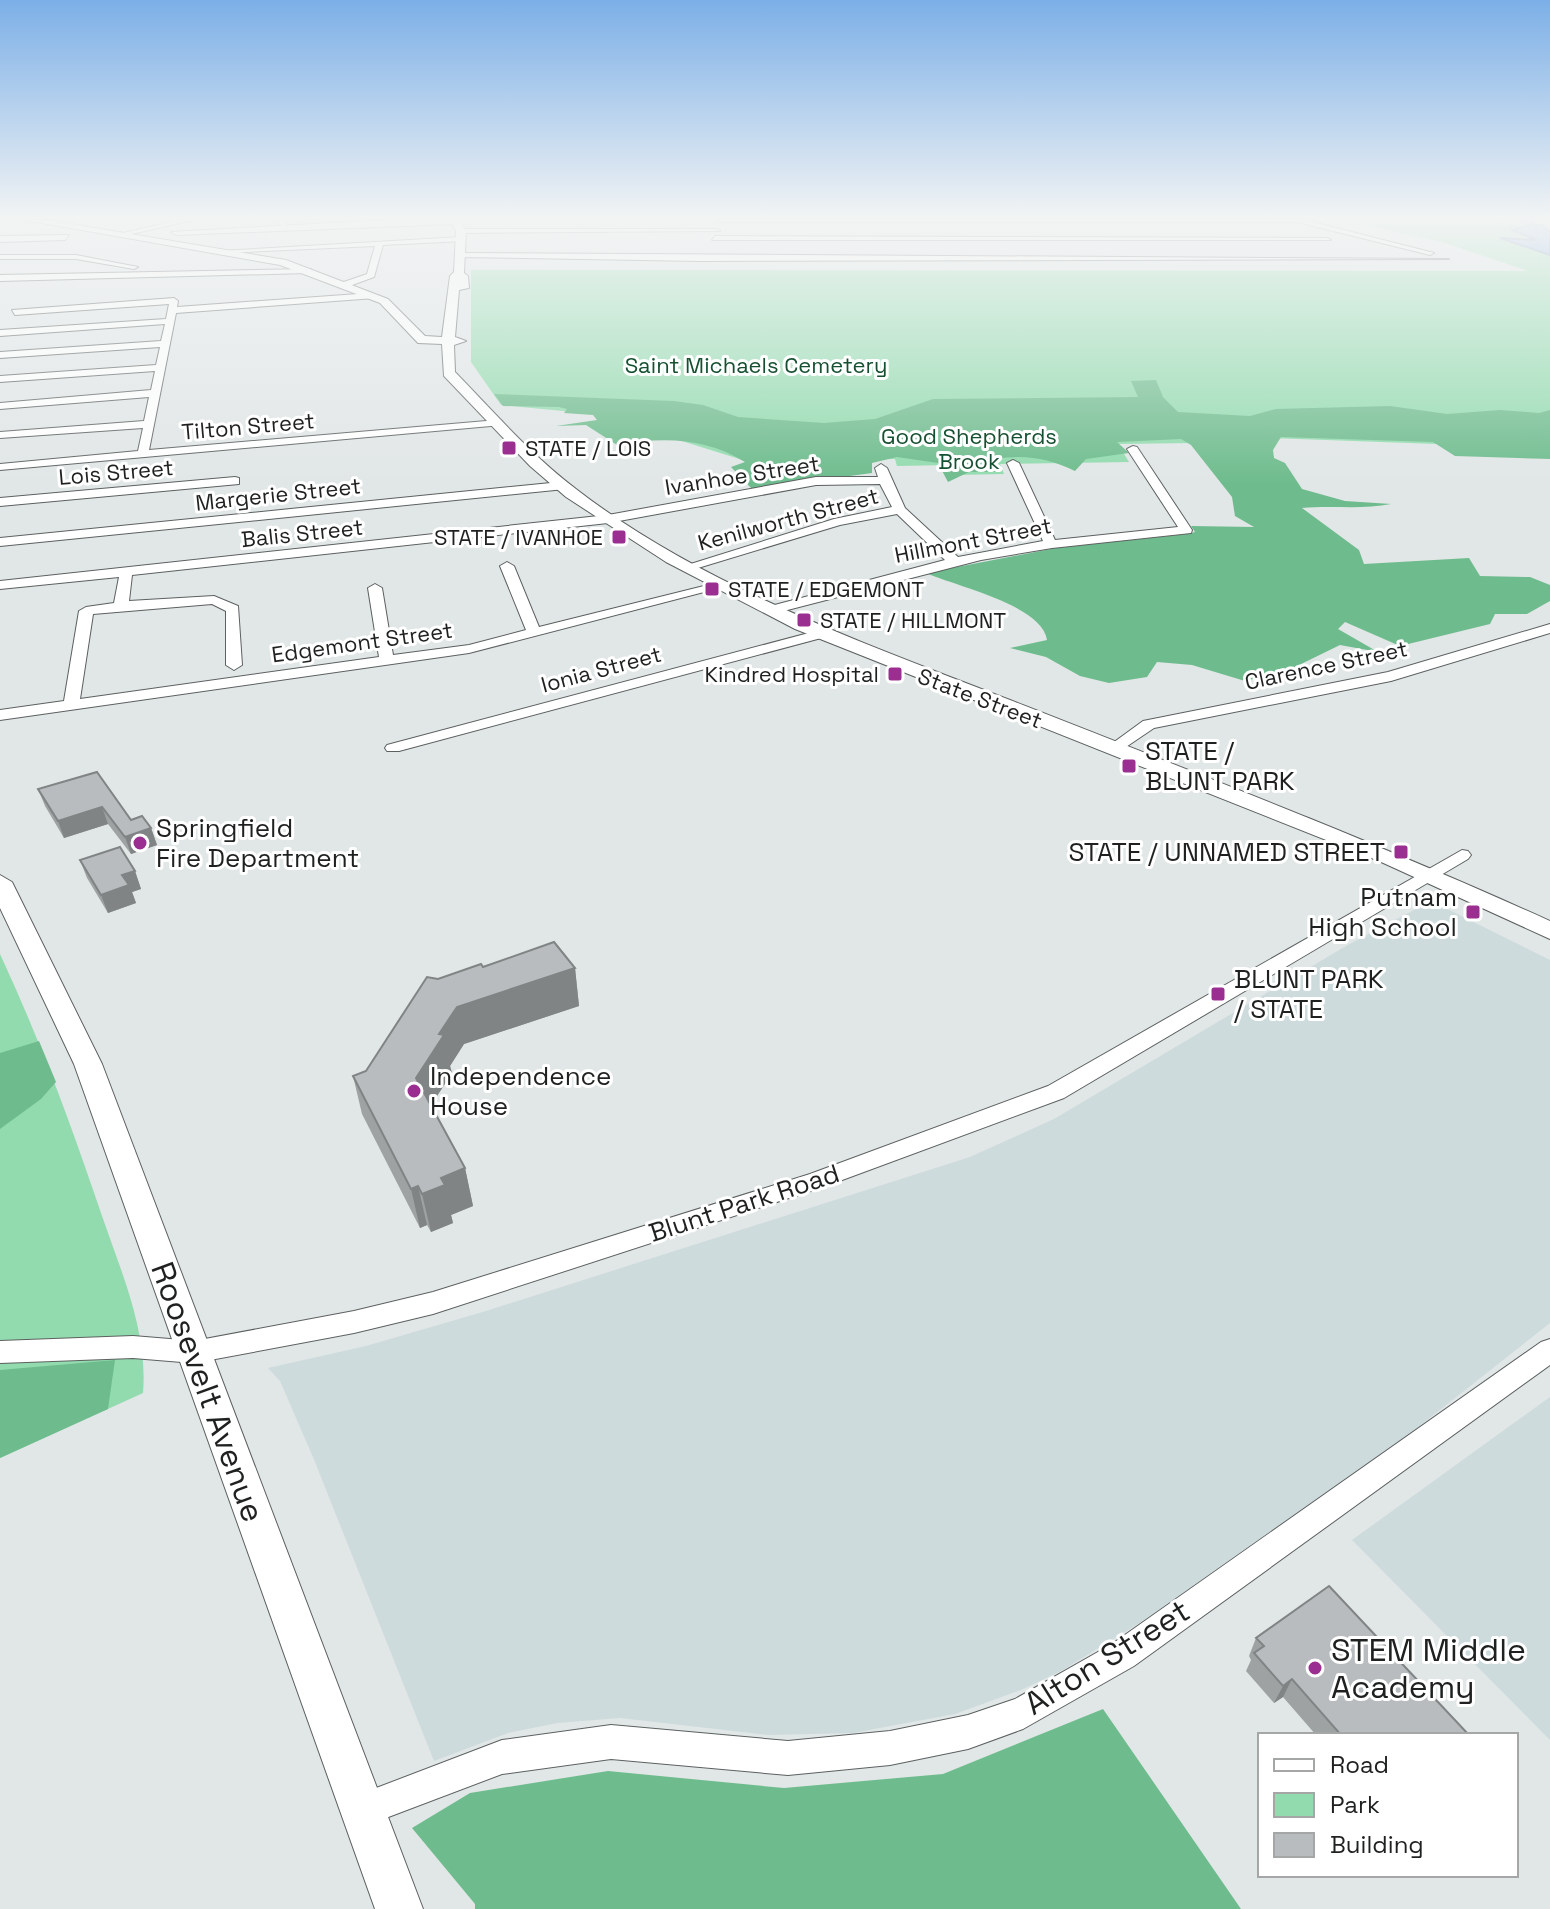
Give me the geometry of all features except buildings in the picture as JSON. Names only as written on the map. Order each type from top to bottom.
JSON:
[{"type":"main road","points":[[389,305],[404,321],[433,337],[454,340]]},
{"type":"main road","points":[[454,376],[455,305]]},
{"type":"main road","name":"State Street","points":[[404,321],[561,486],[608,519],[688,567],[820,634],[1431,876],[1550,931]]},
{"type":"main road","points":[[417,338],[432,343],[454,340]]},
{"type":"main road","name":"Roosevelt Avenue","points":[[0,882],[88,1064],[399,1909]]},
{"type":"street","points":[[0,333],[173,311],[251,305]]},
{"type":"street","points":[[15,312],[173,311]]},
{"type":"street","points":[[143,454],[173,311]]},
{"type":"street","points":[[0,355],[166,344]]},
{"type":"street","points":[[0,379],[162,368]]},
{"type":"street","points":[[0,406],[156,393]]},
{"type":"street","name":"Tilton Street","points":[[0,467],[498,423]]},
{"type":"street","points":[[0,435],[150,424]]},
{"type":"street","name":"Hillmont Street","points":[[772,610],[877,579],[956,562],[1051,544],[1186,530],[1133,449]]},
{"type":"street","points":[[1013,463],[1051,544]]},
{"type":"street","name":"Ivanhoe Street","points":[[608,519],[816,481],[882,473],[887,496],[898,510]]},
{"type":"street","name":"Lois Street","points":[[0,502],[235,481]]},
{"type":"street","name":"Margerie Street","points":[[0,542],[561,486]]},
{"type":"street","points":[[898,510],[956,562]]},
{"type":"street","name":"Kenilworth Street","points":[[688,567],[838,522],[898,510]]},
{"type":"street","name":"Balis Street","points":[[0,585],[608,519]]},
{"type":"street","points":[[507,566],[534,632]]},
{"type":"street","points":[[121,606],[126,572]]},
{"type":"street","name":"Edgemont Street","points":[[0,715],[469,649],[724,585]]},
{"type":"street","points":[[375,588],[387,661]]},
{"type":"street","points":[[71,705],[86,611],[214,600],[233,609],[234,665]]},
{"type":"street","name":"Clarence Street","points":[[1114,748],[1149,724],[1391,676],[1550,628]]},
{"type":"street","name":"Ionia Street","points":[[393,748],[820,634]]},
{"type":"street","name":"Blunt Park Road","points":[[0,1352],[133,1347],[194,1352],[354,1322],[433,1303],[818,1180],[1056,1092],[1431,876],[1462,855]]},
{"type":"street","name":"Alton Street","points":[[362,1810],[502,1757],[611,1742],[788,1758],[890,1748],[968,1732],[1023,1713],[1123,1655],[1550,1350]]},
{"type":"shaded area","points":[[1431,901],[1550,960],[1550,1323],[1417,1428],[1141,1622],[1061,1671],[1021,1690],[955,1714],[853,1733],[769,1735],[620,1718],[557,1723],[508,1733],[434,1761],[313,1457],[280,1381],[268,1368],[366,1346],[486,1311],[970,1157],[1054,1119],[1346,946]]},
{"type":"shaded area","points":[[1550,1397],[1550,1740],[1352,1540]]},
{"type":"green space","name":"Saint Michaels Cemetery","points":[[471,305],[1550,305],[1550,448],[1189,435],[1193,443],[1118,444],[1129,462],[1000,464],[1004,474],[953,475],[948,465],[897,466],[895,459],[746,461],[595,414],[501,405],[471,362]]},
{"type":"green space","name":"Good Shepherds Brook","points":[[1156,380],[1163,397],[1178,412],[1250,416],[1276,409],[1390,406],[1447,414],[1500,410],[1539,413],[1550,410],[1550,459],[1455,456],[1433,442],[1281,437],[1273,450],[1274,458],[1285,463],[1302,489],[1345,501],[1391,504],[1302,508],[1359,550],[1364,564],[1469,558],[1480,576],[1530,577],[1550,585],[1550,601],[1527,614],[1495,614],[1490,624],[1400,646],[1345,622],[1338,629],[1378,652],[1340,645],[1293,668],[1245,681],[1192,665],[1157,662],[1147,677],[1109,683],[1080,676],[1046,657],[1010,648],[1047,640],[1042,628],[1015,607],[926,573],[1056,548],[1195,532],[1191,526],[1254,527],[1235,516],[1232,497],[1191,445],[1181,439],[1117,442],[1129,453],[1086,459],[1075,471],[1036,458],[1016,457],[995,459],[1001,472],[969,472],[948,482],[938,463],[897,457],[872,463],[872,473],[752,489],[731,467],[745,462],[714,448],[667,440],[617,445],[586,425],[556,426],[597,420],[593,415],[564,413],[567,409],[559,407],[503,406],[494,394],[674,401],[703,405],[738,417],[824,423],[875,419],[933,399],[1138,397],[1131,381]]},
{"type":"green space","points":[[0,954],[55,1084],[118,1260],[142,1348],[143,1393],[0,1458]]},
{"type":"green space","points":[[39,1041],[56,1082],[41,1099],[0,1129],[0,1053]]},
{"type":"green space","points":[[115,1360],[108,1409],[0,1458],[0,1370]]},
{"type":"green space","points":[[1103,1709],[1241,1909],[475,1909],[475,1904],[412,1828],[470,1793],[608,1771],[784,1788],[943,1774]]},
{"type":"place","name":"STATE / LOIS","points":[[509,448]]},
{"type":"place","name":"STATE / IVANHOE","points":[[619,537]]},
{"type":"place","name":"STATE / EDGEMONT","points":[[712,589]]},
{"type":"place","name":"STATE / HILLMONT","points":[[804,620]]},
{"type":"place","name":"Kindred Hospital","points":[[895,674]]},
{"type":"place","name":"STATE / BLUNT PARK","points":[[1129,766]]},
{"type":"place","name":"Springfield Fire Department","points":[[140,843]]},
{"type":"place","name":"STATE / UNNAMED STREET","points":[[1401,852]]},
{"type":"place","name":"Putnam High School","points":[[1473,912]]},
{"type":"place","name":"BLUNT PARK / STATE","points":[[1218,994]]},
{"type":"place","name":"Independence House","points":[[414,1091]]},
{"type":"place","name":"STEM Middle Academy","points":[[1315,1668]]}]
